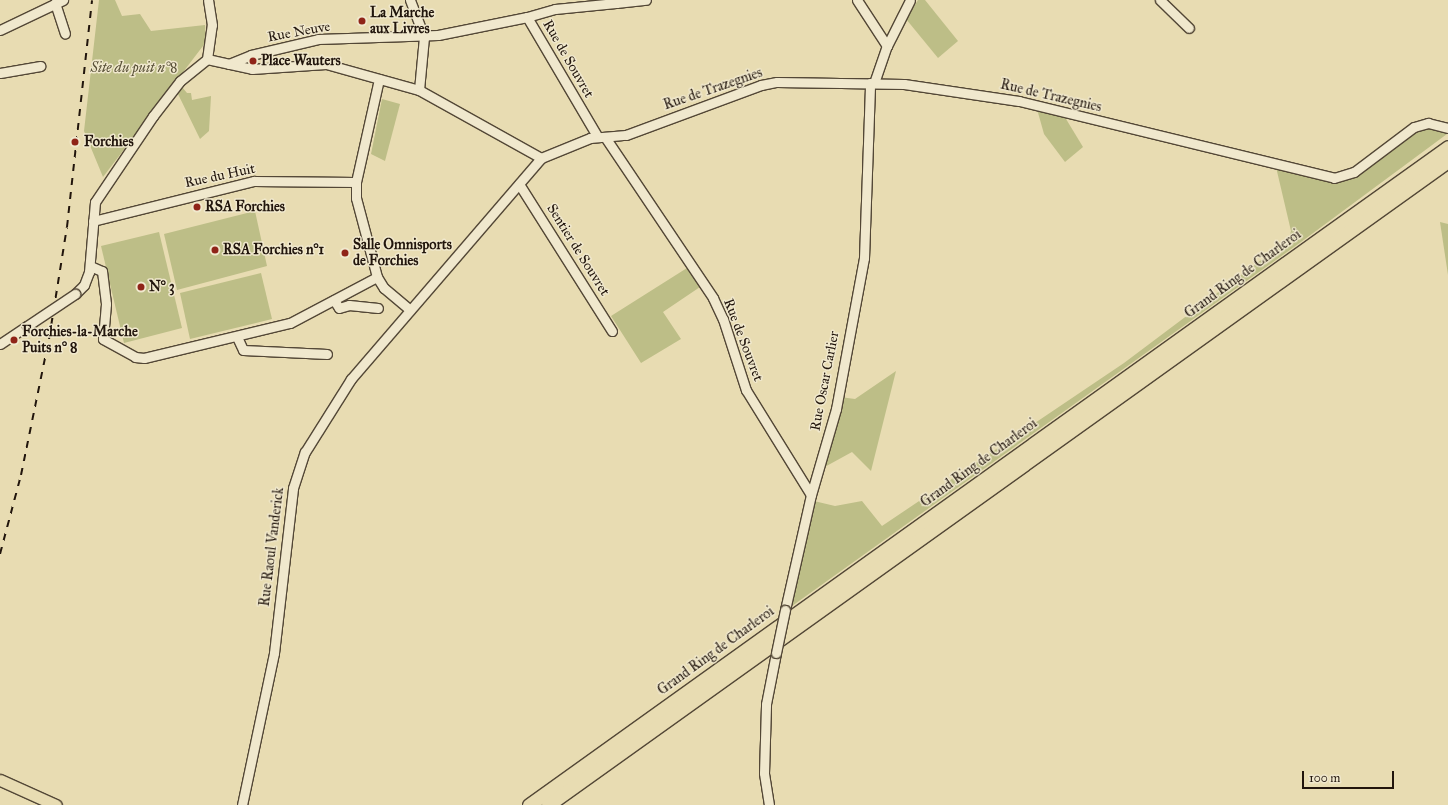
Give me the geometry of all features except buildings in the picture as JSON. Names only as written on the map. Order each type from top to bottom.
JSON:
[{"type":"highway","name":"Grand Ring de Charleroi","points":[[529,805],[1448,147]]},
{"type":"highway","name":"Grand Ring de Charleroi","points":[[548,805],[1448,161]]},
{"type":"main road","points":[[0,780],[56,805]]},
{"type":"street","points":[[0,344],[75,294],[86,282],[90,266],[95,202],[133,143],[180,82],[207,59],[212,25],[208,0]]},
{"type":"street","points":[[410,0],[424,37],[419,90]]},
{"type":"street","name":"Rue Neuve","points":[[229,64],[251,56],[318,40],[424,37],[527,17],[555,9],[646,0]]},
{"type":"street","points":[[857,0],[887,46]]},
{"type":"street","name":"Rue Oscar Carlier","points":[[769,805],[764,773],[766,704],[785,610],[811,495],[836,409],[864,258],[872,83],[887,46],[910,0]]},
{"type":"street","points":[[1160,0],[1190,28]]},
{"type":"street","points":[[0,30],[59,2],[65,33]]},
{"type":"street","name":"Rue de Souvret","points":[[527,17],[601,137],[713,298],[723,319],[746,390],[811,495]]},
{"type":"street","points":[[207,59],[252,69],[326,64],[419,90],[541,158]]},
{"type":"street","points":[[0,73],[40,66]]},
{"type":"street","points":[[379,79],[356,182],[356,198],[376,277],[384,288],[409,309]]},
{"type":"street","name":"Rue de Trazegnies","points":[[541,158],[601,137],[626,135],[761,85],[777,82],[872,83],[921,86],[1019,101],[1274,165],[1322,176],[1341,178],[1354,172],[1414,127],[1428,123],[1448,128]]},
{"type":"street","name":"Rue Raoul Vanderick","points":[[242,805],[274,653],[293,488],[305,452],[351,379],[409,309],[541,158]]},
{"type":"street","name":"Rue du Huit","points":[[93,221],[254,181],[356,182]]},
{"type":"street","name":"Sentier de Souvret","points":[[519,184],[612,330]]},
{"type":"street","points":[[90,266],[102,271],[106,304],[104,339],[135,357],[144,358],[237,337],[290,323],[376,277]]},
{"type":"street","points":[[334,300],[339,308],[349,305],[378,308]]},
{"type":"street","points":[[237,337],[243,350],[327,354]]},
{"type":"green space","name":"Site du puit n°8","points":[[99,0],[115,0],[122,16],[140,14],[151,31],[205,25],[206,42],[103,177],[84,131]]},
{"type":"green space","points":[[918,0],[925,0],[958,41],[938,58],[906,19]]},
{"type":"green space","points":[[182,87],[187,93],[191,93],[192,100],[211,96],[209,131],[200,139],[177,92]]},
{"type":"green space","points":[[382,99],[400,104],[385,161],[371,154]]},
{"type":"green space","points":[[1037,109],[1063,114],[1083,147],[1065,162],[1044,134]]},
{"type":"green space","points":[[1424,127],[1444,130],[1447,134],[1301,242],[792,606],[814,501],[835,506],[862,501],[882,526],[1124,363],[1289,239],[1291,231],[1276,167],[1310,177],[1335,182],[1343,180],[1358,175],[1410,133]]},
{"type":"green space","name":"RSA Forchies n°1","points":[[255,211],[267,266],[177,290],[164,234]]},
{"type":"green space","points":[[1440,222],[1448,224],[1448,275]]},
{"type":"green space","name":"N° 3","points":[[159,232],[182,328],[124,343],[101,246]]},
{"type":"green space","points":[[687,268],[700,287],[663,312],[681,339],[641,363],[611,316]]},
{"type":"green space","points":[[261,273],[272,319],[190,339],[180,293]]},
{"type":"green space","points":[[896,371],[871,471],[852,452],[821,469],[840,397],[855,399]]},
{"type":"railway","points":[[0,554],[21,475],[49,339],[67,227],[92,0]]},
{"type":"place","name":"La Marche aux Livres","points":[[362,21]]},
{"type":"place","name":"Place Wauters","points":[[253,61]]},
{"type":"place","name":"Forchies","points":[[75,142]]},
{"type":"place","name":"RSA Forchies","points":[[197,207]]},
{"type":"place","name":"RSA Forchies n°1","points":[[215,250]]},
{"type":"place","name":"Salle Omnisports de Forchies","points":[[345,253]]},
{"type":"place","name":"N° 3","points":[[141,287]]},
{"type":"place","name":"Forchies-la-Marche Puits n° 8","points":[[14,340]]}]
